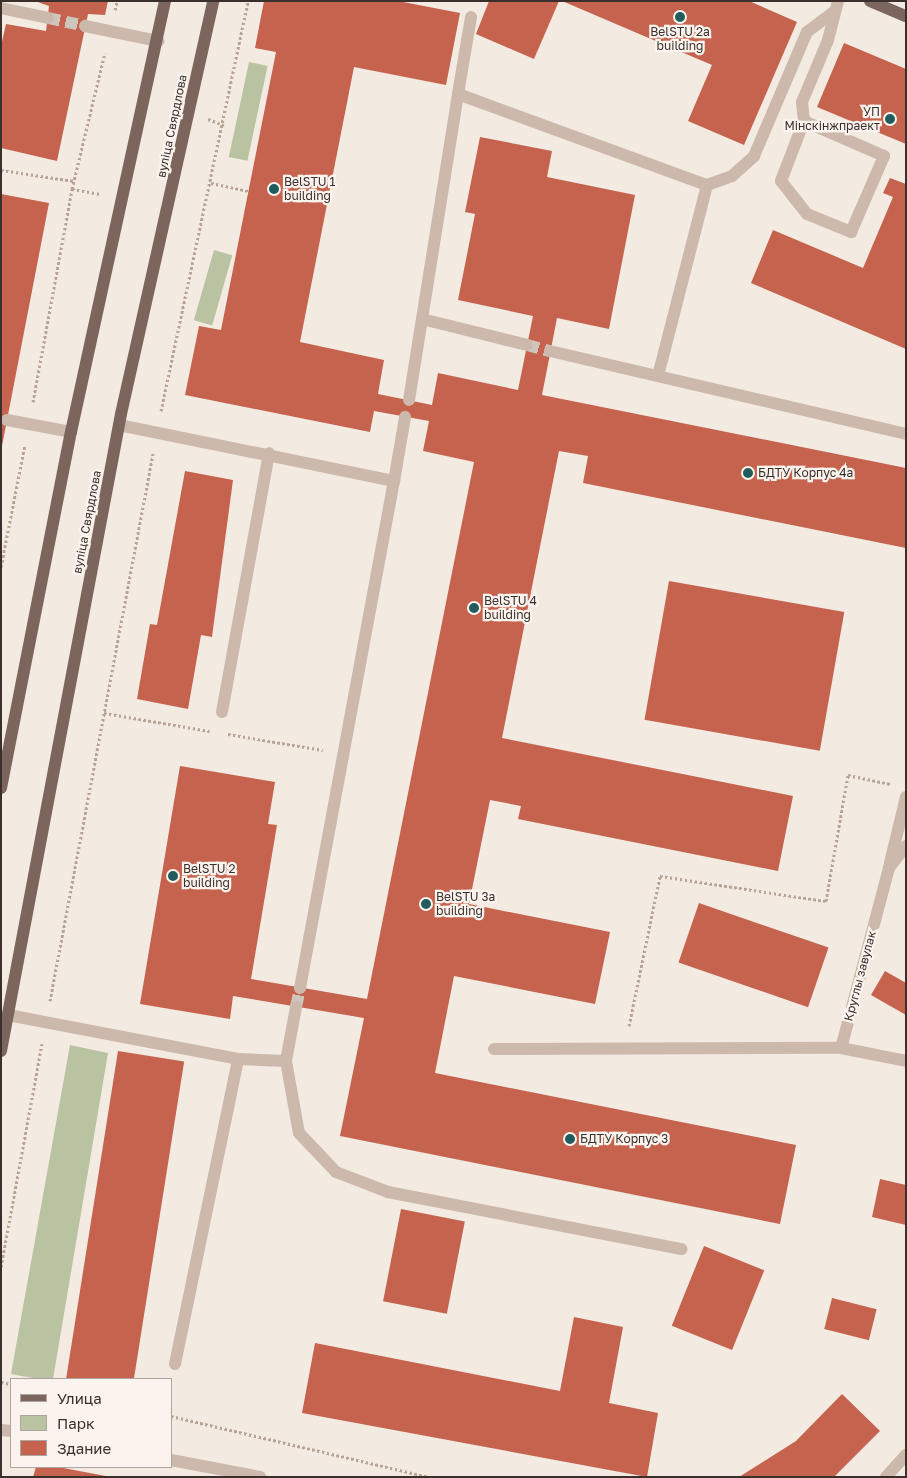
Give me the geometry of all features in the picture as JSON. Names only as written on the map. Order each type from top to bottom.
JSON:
[{"type":"main road","points":[[1,788],[71,432],[158,41],[165,1]]},
{"type":"main road","name":"вуліца Свярдлова","points":[[1,1051],[119,426],[213,1]]},
{"type":"main road","points":[[870,1],[906,16]]},
{"type":"street","points":[[804,121],[884,156],[851,232],[807,214],[781,182],[804,121],[802,102],[828,40],[836,7]]},
{"type":"street","points":[[458,94],[707,185],[732,176],[754,156],[806,32],[836,7]]},
{"type":"street","points":[[1,8],[48,18]]},
{"type":"street","points":[[409,400],[471,17]]},
{"type":"street","points":[[85,26],[158,41]]},
{"type":"street","points":[[658,376],[707,185]]},
{"type":"street","points":[[422,319],[527,345]]},
{"type":"street","points":[[550,352],[906,434]]},
{"type":"street","points":[[300,988],[405,417]]},
{"type":"street","points":[[7,420],[71,432]]},
{"type":"street","points":[[119,426],[269,453],[394,481]]},
{"type":"street","points":[[222,712],[269,453]]},
{"type":"street","points":[[889,868],[906,796]]},
{"type":"street","name":"Круглы завулак","points":[[841,1048],[889,868],[906,846]]},
{"type":"street","points":[[296,1007],[286,1061],[298,1133],[336,1172],[388,1192],[682,1249]]},
{"type":"street","points":[[8,1015],[238,1059],[286,1061]]},
{"type":"street","points":[[494,1049],[841,1048],[906,1061]]},
{"type":"street","points":[[175,1364],[238,1059]]},
{"type":"street","points":[[886,1477],[906,1455]]},
{"type":"street","points":[[172,1460],[260,1477]]},
{"type":"path","points":[[1,567],[74,181],[117,1]]},
{"type":"path","points":[[1,1266],[157,432],[212,183],[248,1]]},
{"type":"path","points":[[1,170],[74,181]]},
{"type":"path","points":[[212,183],[249,191]]},
{"type":"path","points":[[624,1049],[660,876],[826,901],[848,775],[896,785]]},
{"type":"path","points":[[172,1416],[430,1477]]},
{"type":"green space","points":[[249,62],[268,66],[247,161],[229,157]]},
{"type":"green space","points":[[214,250],[232,255],[212,325],[194,320]]},
{"type":"green space","points":[[70,1045],[108,1053],[53,1378],[33,1378],[11,1374]]},
{"type":"building","points":[[35,1],[108,1],[105,15],[88,14],[57,161],[1,148],[1,46],[6,24],[46,31],[49,6]]},
{"type":"building","points":[[264,1],[398,1],[460,13],[446,85],[354,67],[300,342],[384,360],[378,394],[432,405],[438,373],[518,390],[533,316],[458,300],[475,214],[465,212],[480,137],[552,151],[547,177],[635,195],[609,329],[557,318],[542,395],[906,468],[906,548],[583,483],[588,456],[559,451],[502,738],[793,796],[778,871],[518,819],[521,806],[490,800],[469,904],[610,932],[595,1004],[454,976],[435,1073],[796,1145],[780,1224],[340,1136],[364,1018],[233,996],[230,1019],[140,1004],[180,766],[275,782],[268,824],[277,825],[251,979],[367,999],[474,462],[423,451],[429,421],[374,411],[370,432],[185,395],[199,326],[221,330],[276,52],[255,48]]},
{"type":"building","points":[[489,1],[559,1],[534,59],[476,34]]},
{"type":"building","points":[[562,1],[749,1],[797,22],[744,145],[688,121],[712,65]]},
{"type":"building","points":[[844,43],[906,69],[906,144],[817,107]]},
{"type":"building","points":[[890,178],[906,184],[906,349],[751,283],[773,230],[863,268],[893,197],[883,193]]},
{"type":"building","points":[[1,194],[49,203],[2,446],[1,446]]},
{"type":"building","points":[[185,471],[233,480],[212,637],[201,635],[188,709],[137,699],[150,624],[157,625]]},
{"type":"building","points":[[669,581],[844,612],[820,751],[645,720]]},
{"type":"building","points":[[699,903],[829,948],[808,1007],[678,963]]},
{"type":"building","points":[[885,971],[906,983],[906,1015],[871,995]]},
{"type":"building","points":[[118,1051],[184,1061],[134,1378],[66,1378]]},
{"type":"building","points":[[880,1179],[906,1185],[906,1225],[872,1217]]},
{"type":"building","points":[[401,1209],[465,1221],[447,1314],[383,1301]]},
{"type":"building","points":[[704,1246],[764,1270],[732,1350],[672,1326]]},
{"type":"building","points":[[832,1298],[877,1309],[869,1340],[824,1329]]},
{"type":"building","points":[[574,1317],[623,1327],[609,1403],[658,1413],[647,1477],[302,1413],[315,1343],[560,1391]]},
{"type":"building","points":[[842,1394],[880,1431],[834,1477],[739,1477],[796,1441]]},
{"type":"building","points":[[36,1468],[63,1468],[111,1477],[33,1477]]},
{"type":"tunnel","points":[[48,18],[85,26]]},
{"type":"tunnel","points":[[527,345],[550,351]]},
{"type":"tunnel","points":[[296,1007],[300,988]]},
{"type":"place","name":"BelSTU 2a building","points":[[680,17]]},
{"type":"place","name":"УП Мінскінжпраект","points":[[890,119]]},
{"type":"place","name":"BelSTU 1 building","points":[[274,189]]},
{"type":"place","name":"БДТУ Корпус 4а","points":[[748,473]]},
{"type":"place","name":"BelSTU 4 building","points":[[474,608]]},
{"type":"place","name":"BelSTU 2 building","points":[[173,876]]},
{"type":"place","name":"BelSTU 3a building","points":[[426,904]]},
{"type":"place","name":"БДТУ Корпус 3","points":[[570,1139]]}]
